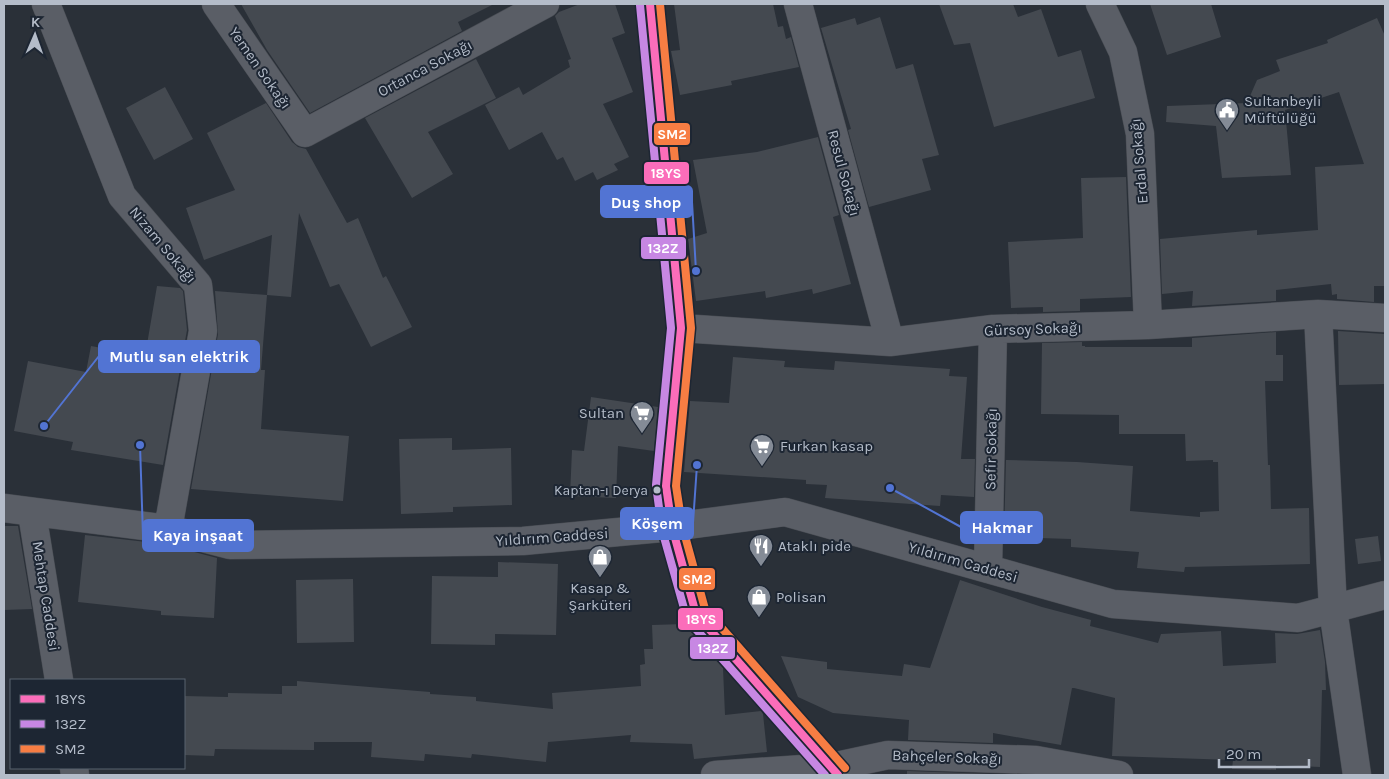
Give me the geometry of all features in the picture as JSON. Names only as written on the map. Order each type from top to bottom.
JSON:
[{"type":"street","name":"Nizam Sokağı","points":[[46,4],[122,196],[198,285],[203,331],[168,529]]},
{"type":"street","name":"Yemen Sokağı","points":[[216,4],[305,133]]},
{"type":"street","name":"Ortanca Sokağı","points":[[305,133],[544,4]]},
{"type":"street","points":[[650,4],[681,328],[666,486],[672,527],[696,614],[835,771]]},
{"type":"street","name":"Resul Sokağı","points":[[798,4],[890,342]]},
{"type":"street","name":"Erdal Sokağı","points":[[1100,4],[1123,52],[1140,134],[1148,325]]},
{"type":"street","points":[[1318,314],[1333,609],[1357,775]]},
{"type":"street","name":"Gürsoy Sokağı","points":[[681,328],[890,342],[993,329],[1148,325],[1318,314],[1385,318]]},
{"type":"street","name":"Sefir Sokağı","points":[[988,569],[993,329]]},
{"type":"street","name":"Yıldırım Caddesi","points":[[4,508],[168,529],[230,545],[523,541],[672,527],[784,512],[1113,604],[1298,618],[1385,595]]},
{"type":"street","name":"Mehtap Caddesi","points":[[32,512],[60,679]]},
{"type":"street","name":"Bahçeler Sokağı","points":[[715,775],[835,771],[888,755],[1036,760],[1119,775]]},
{"type":"building","points":[[241,4],[494,4],[458,22],[462,31],[310,113],[267,50]]},
{"type":"building","points":[[580,4],[615,4],[625,33],[612,38],[633,92],[603,104],[629,157],[614,164],[618,170],[597,180],[593,172],[575,181],[563,157],[557,160],[542,132],[509,150],[485,105],[519,87],[523,95],[570,67],[568,60],[571,59],[555,16],[559,12]]},
{"type":"building","points":[[674,4],[773,4],[778,27],[783,26],[786,39],[791,37],[799,67],[731,81],[732,85],[680,95],[671,51],[680,50]]},
{"type":"building","points":[[939,4],[1013,4],[1018,17],[1041,9],[1058,57],[1081,50],[1095,98],[994,127],[970,43],[954,45]]},
{"type":"building","points":[[1150,4],[1211,4],[1221,37],[1167,55]]},
{"type":"building","points":[[880,17],[896,69],[913,64],[939,155],[922,159],[931,190],[869,207],[848,130],[851,129],[821,28],[855,18],[857,25]]},
{"type":"building","points":[[1377,18],[1385,36],[1385,286],[1374,286],[1374,302],[1337,299],[1337,294],[1332,295],[1331,284],[1276,290],[1276,301],[1192,306],[1193,291],[1162,294],[1160,239],[1257,230],[1257,235],[1318,230],[1315,167],[1364,164],[1339,92],[1285,110],[1291,175],[1222,178],[1216,126],[1166,122],[1167,106],[1247,103],[1257,80],[1280,71],[1276,60],[1328,43],[1327,40]]},
{"type":"building","points":[[476,59],[496,98],[428,132],[453,174],[412,198],[365,118]]},
{"type":"building","points":[[165,87],[193,139],[154,160],[126,108]]},
{"type":"building","points":[[266,103],[292,142],[298,147],[306,149],[347,223],[358,218],[383,278],[386,276],[412,327],[371,347],[339,284],[330,287],[299,213],[291,297],[267,295],[272,235],[204,260],[186,208],[235,190],[207,133]]},
{"type":"building","points":[[818,137],[839,215],[833,217],[851,284],[813,294],[812,289],[766,298],[765,291],[696,301],[688,239],[707,233],[693,160],[757,152]]},
{"type":"building","points":[[1126,177],[1131,297],[1080,299],[1080,311],[1043,312],[1043,307],[1011,308],[1008,242],[1083,238],[1081,178]]},
{"type":"building","points":[[157,286],[180,288],[183,291],[187,330],[163,465],[71,450],[73,442],[14,431],[28,361],[86,372],[91,346],[145,356]]},
{"type":"building","points":[[215,291],[267,295],[261,370],[265,370],[261,429],[349,436],[343,501],[191,489],[218,334]]},
{"type":"building","points":[[1338,331],[1385,334],[1385,384],[1339,385]]},
{"type":"building","points":[[1276,332],[1276,355],[1283,355],[1283,381],[1265,381],[1271,509],[1309,508],[1310,564],[1185,567],[1184,572],[1137,568],[1139,552],[1071,547],[1071,539],[1004,537],[1006,460],[1133,466],[1130,511],[1200,517],[1200,512],[1219,511],[1218,462],[1213,462],[1213,460],[1186,461],[1185,434],[1119,434],[1119,415],[1041,414],[1042,343],[1082,342],[1082,346],[1085,347],[1192,347],[1192,338]]},
{"type":"building","points":[[733,357],[785,361],[784,367],[834,370],[835,361],[950,369],[949,376],[967,377],[961,459],[975,459],[974,497],[941,495],[940,506],[825,498],[827,485],[806,484],[806,480],[684,472],[690,401],[729,403]]},
{"type":"building","points":[[591,397],[658,407],[654,451],[618,446],[616,498],[570,496],[572,450],[584,451]]},
{"type":"building","points":[[452,438],[452,450],[511,448],[512,505],[453,507],[453,512],[401,514],[399,439]]},
{"type":"building","points":[[4,526],[18,526],[32,609],[4,610]]},
{"type":"building","points":[[85,535],[164,544],[163,548],[183,549],[217,558],[214,618],[161,615],[161,611],[78,602]]},
{"type":"building","points":[[1378,536],[1381,561],[1358,564],[1355,539]]},
{"type":"building","points":[[498,562],[558,564],[556,635],[495,634],[495,645],[431,644],[432,576],[498,577]]},
{"type":"building","points":[[353,579],[354,642],[297,643],[296,580]]},
{"type":"building","points":[[960,580],[1042,607],[1091,620],[1090,626],[1158,643],[1161,634],[1221,631],[1223,666],[1276,663],[1275,633],[1297,634],[1320,630],[1325,662],[1326,690],[1322,690],[1320,767],[1276,765],[1276,770],[1232,769],[1233,760],[1112,756],[1115,698],[1074,688],[1072,688],[1061,745],[993,733],[993,743],[908,740],[909,720],[833,713],[798,697],[781,656],[827,662],[827,669],[902,676],[904,664],[930,668]]},
{"type":"building","points":[[684,624],[698,640],[699,656],[712,656],[723,668],[725,715],[761,711],[763,714],[767,752],[694,759],[692,744],[630,742],[631,735],[548,742],[546,762],[472,754],[471,758],[425,754],[424,761],[371,757],[372,742],[314,742],[314,750],[215,749],[214,756],[185,755],[185,696],[228,697],[228,693],[282,694],[282,686],[297,686],[297,681],[476,697],[476,701],[553,709],[552,693],[641,686],[640,665],[645,664],[644,649],[653,649],[652,625]]},
{"type":"building","points":[[907,771],[992,774],[907,775]]},
{"type":"transit line","name":"18YS","points":[[650,4],[681,328],[666,486],[672,527],[696,614],[838,775]]},
{"type":"transit line","name":"SM2","points":[[660,4],[691,328],[676,486],[682,525],[705,609],[845,768]]},
{"type":"transit line","name":"132Z","points":[[640,5],[671,328],[656,485],[662,530],[687,619],[825,775]]},
{"type":"place","name":"Sultanbeyli Müftülüğü","points":[[1227,131]]},
{"type":"place","name":"Duş shop","points":[[696,271]]},
{"type":"place","name":"Mutlu san elektrik","points":[[44,426]]},
{"type":"place","name":"Sultan","points":[[642,434]]},
{"type":"place","name":"Kaya inşaat","points":[[140,445]]},
{"type":"place","name":"Köşem","points":[[697,465]]},
{"type":"place","name":"Furkan kasap","points":[[762,467]]},
{"type":"place","name":"Hakmar","points":[[890,488]]},
{"type":"place","name":"Kaptan-ı Derya","points":[[657,490]]},
{"type":"place","name":"Ataklı pide","points":[[761,567]]},
{"type":"place","name":"Kasap & Şarküteri","points":[[600,578]]},
{"type":"place","name":"Polisan","points":[[759,618]]}]
